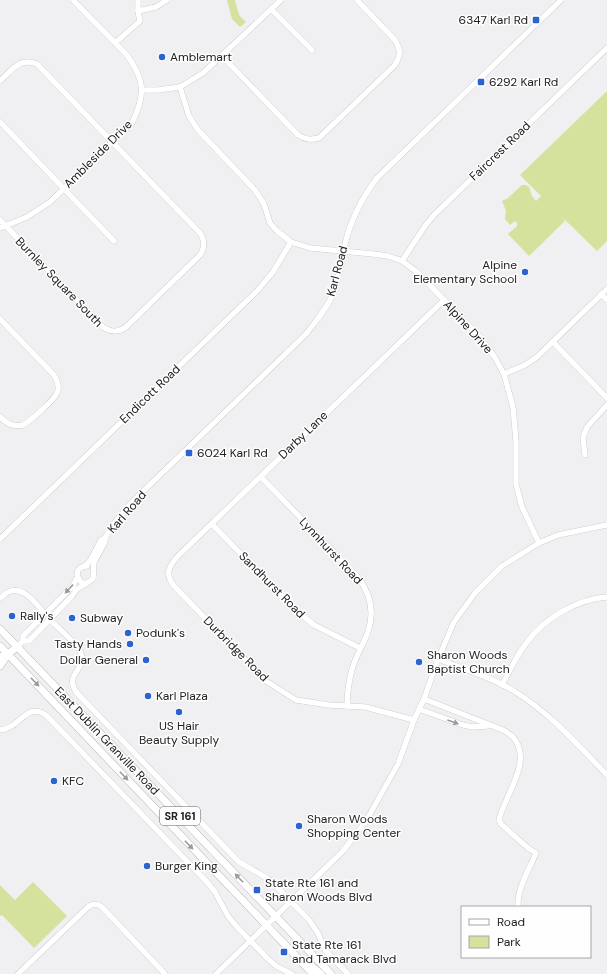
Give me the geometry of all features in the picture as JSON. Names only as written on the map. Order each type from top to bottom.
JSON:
[{"type":"main road","name":"East Dublin Granville Road","points":[[0,629],[331,974]]},
{"type":"main road","name":"East Dublin Granville Road","points":[[0,646],[313,974]]},
{"type":"main road","points":[[0,657],[8,654],[17,647]]},
{"type":"main road","points":[[0,666],[8,654]]},
{"type":"main road","points":[[266,926],[280,933],[309,964],[321,974]]},
{"type":"street","name":"Ambleside Drive","points":[[3,227],[37,212],[50,202],[132,123],[140,107],[143,90],[138,72],[132,61],[73,0]]},
{"type":"street","points":[[115,43],[140,21],[138,0]]},
{"type":"street","points":[[138,11],[156,7],[167,0]]},
{"type":"street","points":[[143,90],[158,90],[180,87],[204,73],[280,0]]},
{"type":"street","points":[[222,56],[298,135],[304,139],[312,140],[319,138],[325,134],[394,66],[400,53],[399,46],[395,40],[357,0]]},
{"type":"street","name":"Karl Road","points":[[85,566],[90,561],[101,540],[131,503],[306,334],[321,316],[331,298],[338,278],[344,251],[356,211],[378,178],[561,0]]},
{"type":"street","points":[[271,9],[312,50]]},
{"type":"street","name":"Faircrest Road","points":[[402,261],[425,226],[434,216],[607,48]]},
{"type":"street","points":[[0,82],[18,64],[24,61],[30,61],[37,64],[113,142]]},
{"type":"street","name":"Alpine Drive","points":[[180,87],[189,116],[198,130],[255,190],[264,204],[270,223],[277,231],[292,242],[310,248],[388,256],[402,261],[417,272],[478,334],[494,356],[504,374],[513,407],[516,441],[516,484],[522,507],[539,543]]},
{"type":"street","points":[[0,122],[114,241]]},
{"type":"street","name":"Burnley Square South","points":[[0,220],[3,227],[103,327],[109,331],[116,332],[122,330],[200,255],[204,245],[204,239],[113,142]]},
{"type":"street","name":"Endicott Road","points":[[0,539],[257,291],[273,272],[292,242]]},
{"type":"street","points":[[504,374],[525,365],[537,357],[607,289]]},
{"type":"street","points":[[601,294],[607,300]]},
{"type":"street","name":"Darby Lane","points":[[168,574],[172,563],[444,300]]},
{"type":"street","points":[[0,319],[54,375],[58,386],[57,393],[53,399],[23,425],[11,425],[0,416]]},
{"type":"street","points":[[553,342],[607,398]]},
{"type":"street","points":[[585,455],[583,438],[587,427],[607,405]]},
{"type":"street","name":"Lynnhurst Road","points":[[261,477],[362,583],[370,601],[371,612],[368,632],[352,669],[347,695],[347,706]]},
{"type":"street","name":"Sandhurst Road","points":[[212,524],[297,611],[314,625],[360,648]]},
{"type":"street","points":[[216,974],[343,851],[366,821],[398,764],[438,659],[454,622],[475,593],[502,566],[539,543],[558,535],[607,525]]},
{"type":"street","name":"Karl Road","points":[[93,571],[94,562],[105,542],[104,538]]},
{"type":"street","points":[[17,647],[23,641],[28,640],[77,589],[93,579],[93,571],[89,567],[85,566],[78,570],[77,578],[72,586],[23,636],[23,641]]},
{"type":"street","name":"Durbridge Road","points":[[168,574],[170,581],[174,586],[266,681],[296,700],[365,707],[414,720]]},
{"type":"street","points":[[77,578],[86,584]]},
{"type":"street","points":[[0,598],[8,592],[21,591],[27,595],[45,614]]},
{"type":"street","points":[[502,685],[512,665],[527,642],[546,623],[565,610],[582,603],[607,597]]},
{"type":"street","name":"East Dublin Granville Road","points":[[49,619],[81,652],[82,661],[72,679],[72,684],[77,693],[239,862],[267,878],[291,902],[314,926],[325,950],[348,974]]},
{"type":"street","points":[[438,659],[515,691],[552,719],[607,775]]},
{"type":"street","points":[[424,699],[489,726],[503,730],[512,737],[519,747],[519,769],[500,816],[501,824],[528,848],[536,853],[520,891],[518,906]]},
{"type":"street","points":[[419,709],[473,728],[489,726]]},
{"type":"street","name":"East Dublin Granville Road","points":[[0,730],[9,729],[32,712],[39,711],[47,716],[207,882],[215,892],[228,916],[250,941],[276,966],[292,974]]},
{"type":"street","points":[[18,974],[88,907],[94,904],[99,905],[165,974]]},
{"type":"green space","points":[[227,0],[235,0],[239,15],[246,22],[240,27],[232,19]]},
{"type":"green space","points":[[607,91],[607,241],[597,251],[562,217],[565,221],[529,256],[508,234],[517,226],[517,223],[515,221],[510,225],[505,219],[506,211],[502,201],[508,198],[522,185],[529,187],[532,196],[536,201],[541,196],[520,175]]},
{"type":"green space","points":[[33,882],[67,916],[34,948],[2,915],[0,916],[0,885],[15,900]]},
{"type":"place","name":"6347 Karl Rd","points":[[536,20]]},
{"type":"place","name":"Amblemart","points":[[162,57]]},
{"type":"place","name":"6292 Karl Rd","points":[[481,82]]},
{"type":"place","name":"Alpine Elementary School","points":[[525,272]]},
{"type":"place","name":"6024 Karl Rd","points":[[189,453]]},
{"type":"place","name":"Rally's","points":[[12,616]]},
{"type":"place","name":"Subway","points":[[72,618]]},
{"type":"place","name":"Podunk's","points":[[128,633]]},
{"type":"place","name":"Tasty Hands","points":[[130,644]]},
{"type":"place","name":"Dollar General","points":[[146,660]]},
{"type":"place","name":"Sharon Woods Baptist Church","points":[[419,662]]},
{"type":"place","name":"Karl Plaza","points":[[148,696]]},
{"type":"place","name":"US Hair Beauty Supply","points":[[179,712]]},
{"type":"place","name":"KFC","points":[[54,781]]},
{"type":"place","name":"Sharon Woods Shopping Center","points":[[299,826]]},
{"type":"place","name":"Burger King","points":[[147,866]]},
{"type":"place","name":"State Rte 161 and Sharon Woods Blvd","points":[[257,890]]},
{"type":"place","name":"State Rte 161 and Tamarack Blvd","points":[[284,952]]}]
